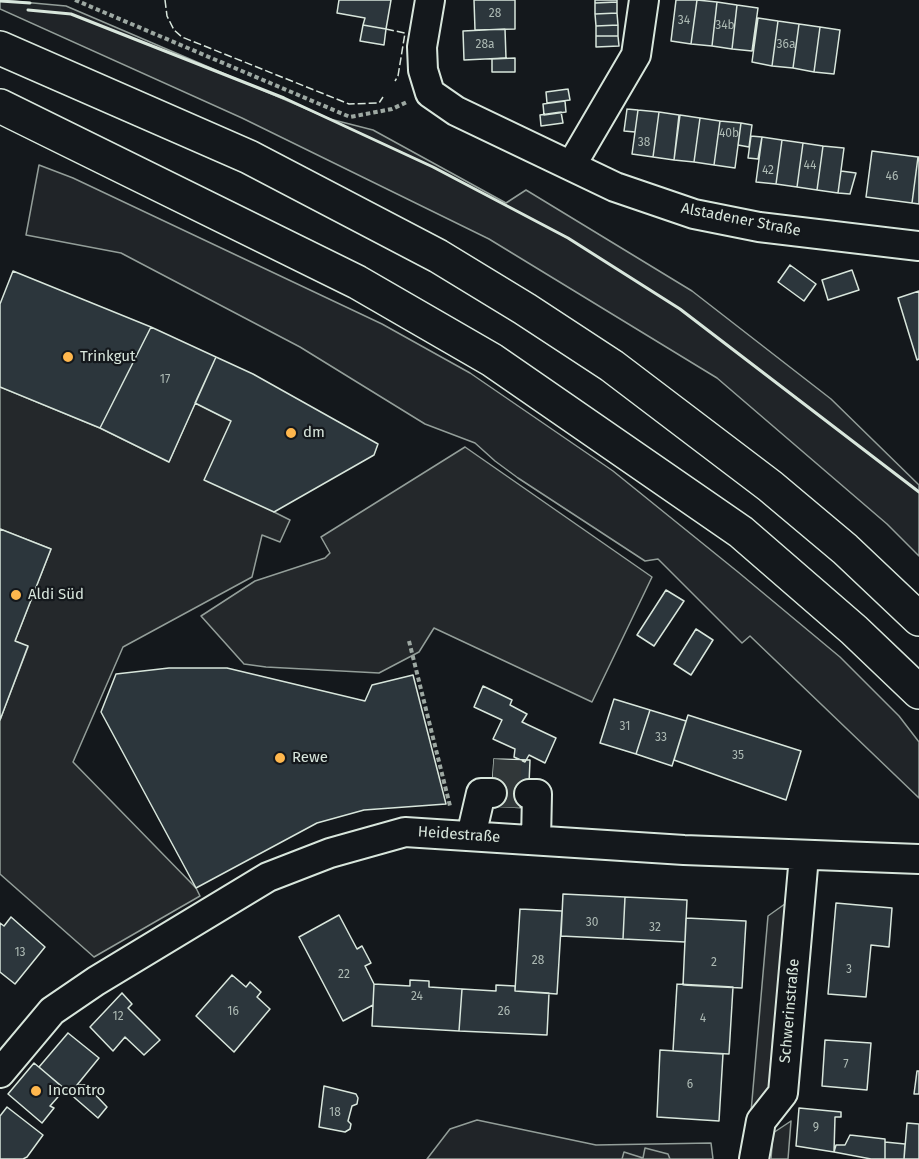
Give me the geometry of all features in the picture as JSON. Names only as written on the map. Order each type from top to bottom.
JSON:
[{"type":"highway","points":[[0,48],[249,157],[438,256],[525,309],[612,366],[770,486],[845,549],[919,619]]},
{"type":"highway","points":[[0,106],[357,282],[492,360],[741,532],[854,630],[919,692]]},
{"type":"street","points":[[430,0],[422,47],[423,70],[430,93]]},
{"type":"street","points":[[571,166],[636,55],[644,0]]},
{"type":"street","name":"Alstadener Straße","points":[[430,93],[456,111],[615,187],[694,214],[759,226],[919,246]]},
{"type":"street","points":[[464,836],[489,786]]},
{"type":"street","points":[[532,788],[536,840]]},
{"type":"street","name":"Heidestraße","points":[[0,1073],[51,1011],[96,981],[268,878],[330,853],[405,832],[804,856],[919,859]]},
{"type":"street","name":"Schwerinstraße","points":[[754,1159],[760,1121],[783,1093],[804,856]]},
{"type":"path","points":[[75,0],[350,117],[392,109],[430,93]]},
{"type":"path","points":[[409,641],[464,836]]},
{"type":"shaded area","points":[[0,0],[66,6],[330,119],[373,130],[506,203],[526,190],[692,291],[831,399],[919,485],[919,556],[887,524],[717,378],[489,239],[242,118],[0,9]]},
{"type":"shaded area","points":[[39,165],[73,178],[382,324],[470,373],[613,471],[840,657],[899,716],[919,742],[919,798],[750,636],[742,643],[658,559],[645,561],[518,478],[475,443],[425,424],[300,347],[121,253],[26,235]]},
{"type":"shaded area","points":[[0,387],[100,428],[169,462],[195,403],[231,421],[274,512],[290,520],[280,542],[262,535],[252,577],[123,647],[73,762],[196,888],[200,896],[94,957],[0,874],[0,720],[28,647],[15,641],[51,549],[0,529]]},
{"type":"shaded area","points":[[465,447],[652,577],[592,702],[434,628],[419,652],[379,673],[244,664],[201,616],[255,581],[325,558],[330,553],[321,537]]},
{"type":"shaded area","points":[[789,901],[775,1087],[751,1112],[768,916]]},
{"type":"shaded area","points":[[477,1120],[596,1145],[711,1143],[713,1159],[427,1159],[450,1129]]},
{"type":"shaded area","points":[[791,1121],[788,1159],[771,1159],[773,1133]]},
{"type":"shaded area","points":[[645,1148],[668,1154],[670,1159],[622,1159],[624,1152],[643,1158]]},
{"type":"building","points":[[339,0],[391,0],[386,29],[363,25],[365,18],[337,13]]},
{"type":"building","points":[[474,0],[515,0],[515,29],[475,30]]},
{"type":"building","points":[[595,0],[617,0],[617,2],[595,3]]},
{"type":"building","points":[[676,0],[697,0],[691,44],[671,41]]},
{"type":"building","points":[[697,0],[717,2],[712,46],[691,44]]},
{"type":"building","points":[[617,2],[617,13],[595,14],[595,3]]},
{"type":"building","points":[[717,2],[737,5],[732,49],[712,46]]},
{"type":"building","points":[[737,5],[758,8],[752,51],[732,49]]},
{"type":"building","points":[[617,13],[618,25],[596,26],[595,14]]},
{"type":"building","points":[[758,18],[778,21],[772,66],[752,62]]},
{"type":"building","points":[[778,21],[799,24],[793,68],[772,66]]},
{"type":"building","points":[[799,24],[820,27],[814,72],[793,68]]},
{"type":"building","points":[[363,25],[386,29],[384,45],[360,41]]},
{"type":"building","points":[[618,25],[618,36],[596,36],[596,26]]},
{"type":"building","points":[[820,27],[840,30],[834,74],[814,72]]},
{"type":"building","points":[[505,29],[506,58],[464,60],[463,31]]},
{"type":"building","points":[[596,36],[618,36],[619,46],[596,47]]},
{"type":"building","points":[[515,58],[515,72],[492,72],[492,59]]},
{"type":"building","points":[[568,89],[570,100],[547,103],[546,92]]},
{"type":"building","points":[[565,101],[566,112],[544,115],[543,104]]},
{"type":"building","points":[[627,109],[638,110],[635,132],[624,131]]},
{"type":"building","points":[[638,110],[659,112],[653,157],[632,154]]},
{"type":"building","points":[[561,112],[563,123],[541,126],[540,115]]},
{"type":"building","points":[[659,112],[679,115],[674,160],[653,157]]},
{"type":"building","points":[[680,115],[700,118],[694,162],[674,160]]},
{"type":"building","points":[[700,118],[720,121],[714,165],[694,162]]},
{"type":"building","points":[[720,121],[741,123],[735,168],[714,165]]},
{"type":"building","points":[[741,123],[752,125],[749,147],[738,145]]},
{"type":"building","points":[[751,136],[762,137],[758,159],[748,158]]},
{"type":"building","points":[[762,137],[782,140],[776,184],[756,182]]},
{"type":"building","points":[[782,140],[803,143],[797,187],[776,184]]},
{"type":"building","points":[[803,143],[823,146],[817,190],[797,187]]},
{"type":"building","points":[[823,146],[844,148],[838,193],[817,190]]},
{"type":"building","points":[[872,151],[918,157],[912,203],[866,197]]},
{"type":"building","points":[[919,157],[919,204],[912,203]]},
{"type":"building","points":[[841,171],[856,173],[850,194],[838,193]]},
{"type":"building","points":[[790,265],[816,284],[804,301],[778,282]]},
{"type":"building","points":[[852,270],[859,290],[828,300],[822,280]]},
{"type":"building","name":"Trinkgut","points":[[13,271],[151,327],[100,428],[0,387],[0,304]]},
{"type":"building","points":[[919,291],[919,359],[917,360],[898,298]]},
{"type":"building","points":[[151,327],[216,357],[169,462],[100,428]]},
{"type":"building","name":"dm","points":[[216,357],[253,374],[378,444],[374,455],[274,512],[204,480],[231,421],[195,403]]},
{"type":"building","name":"Aldi Süd","points":[[0,529],[51,549],[15,641],[28,646],[0,720]]},
{"type":"building","points":[[666,590],[684,601],[654,646],[637,635]]},
{"type":"building","points":[[696,629],[713,640],[691,675],[674,664]]},
{"type":"building","name":"Rewe","points":[[169,668],[227,668],[365,701],[372,685],[413,675],[446,804],[364,810],[317,823],[196,888],[101,712],[116,674]]},
{"type":"building","points":[[483,686],[512,700],[510,705],[527,714],[522,722],[556,738],[545,763],[529,755],[525,762],[514,757],[515,749],[493,739],[502,720],[474,707]]},
{"type":"building","points":[[614,699],[650,710],[636,754],[600,743]]},
{"type":"building","points":[[650,710],[686,721],[672,766],[636,754]]},
{"type":"building","points":[[688,715],[801,751],[786,800],[674,760]]},
{"type":"building","points":[[494,759],[530,760],[528,808],[491,806]]},
{"type":"building","points":[[563,894],[625,897],[623,939],[561,936]]},
{"type":"building","points":[[625,897],[687,900],[685,942],[623,939]]},
{"type":"building","points":[[836,903],[892,908],[889,947],[871,945],[866,997],[828,994]]},
{"type":"building","points":[[520,909],[562,911],[557,994],[515,991]]},
{"type":"building","points":[[339,915],[357,949],[362,946],[371,963],[365,966],[374,984],[373,1005],[343,1021],[299,937]]},
{"type":"building","points":[[11,917],[45,947],[15,984],[0,972],[0,923],[4,926]]},
{"type":"building","points":[[686,918],[746,921],[742,988],[683,985]]},
{"type":"building","points":[[232,975],[246,987],[250,982],[261,992],[257,997],[270,1009],[234,1052],[196,1016]]},
{"type":"building","points":[[410,980],[429,981],[429,987],[462,989],[459,1031],[372,1026],[374,984],[410,986]]},
{"type":"building","points":[[677,984],[733,987],[729,1054],[673,1051]]},
{"type":"building","points":[[496,985],[515,986],[515,991],[549,993],[547,1035],[459,1031],[462,989],[496,991]]},
{"type":"building","points":[[122,993],[132,1004],[128,1008],[160,1040],[144,1055],[125,1037],[113,1051],[90,1027]]},
{"type":"building","points":[[68,1033],[99,1058],[77,1085],[86,1085],[107,1107],[98,1118],[39,1067]]},
{"type":"building","points":[[825,1040],[871,1043],[867,1090],[822,1086]]},
{"type":"building","points":[[660,1050],[723,1054],[719,1121],[657,1117]]},
{"type":"building","name":"Incontro","points":[[34,1063],[65,1089],[50,1106],[54,1108],[42,1123],[8,1094]]},
{"type":"building","points":[[917,1071],[919,1071],[919,1094],[914,1094]]},
{"type":"building","points":[[324,1086],[356,1094],[358,1098],[357,1104],[352,1106],[348,1121],[351,1124],[350,1129],[345,1132],[319,1127]]},
{"type":"building","points":[[7,1107],[43,1135],[23,1159],[0,1159],[0,1116]]},
{"type":"building","points":[[799,1108],[841,1112],[841,1117],[835,1117],[834,1152],[796,1146]]},
{"type":"building","points":[[907,1123],[919,1124],[919,1159],[904,1159]]},
{"type":"building","points":[[850,1135],[885,1139],[885,1159],[871,1159],[834,1152],[836,1145],[845,1145]]},
{"type":"building","points":[[885,1142],[905,1144],[904,1159],[885,1159]]},
{"type":"tunnel","points":[[493,773],[529,775]]},
{"type":"tunnel","points":[[492,793],[529,794]]},
{"type":"fence","points":[[165,0],[167,16],[174,30],[182,37],[349,104],[379,103],[383,97]]},
{"type":"fence","points":[[386,29],[405,33],[398,76],[395,81]]},
{"type":"wall","points":[[0,1],[30,3]]},
{"type":"wall","points":[[28,10],[71,14],[284,98],[433,167],[568,238],[680,309],[919,492]]},
{"type":"place","name":"Trinkgut","points":[[68,357]]},
{"type":"place","name":"dm","points":[[291,433]]},
{"type":"place","name":"Aldi Süd","points":[[16,595]]},
{"type":"place","name":"Rewe","points":[[280,758]]},
{"type":"place","name":"Incontro","points":[[36,1091]]}]
